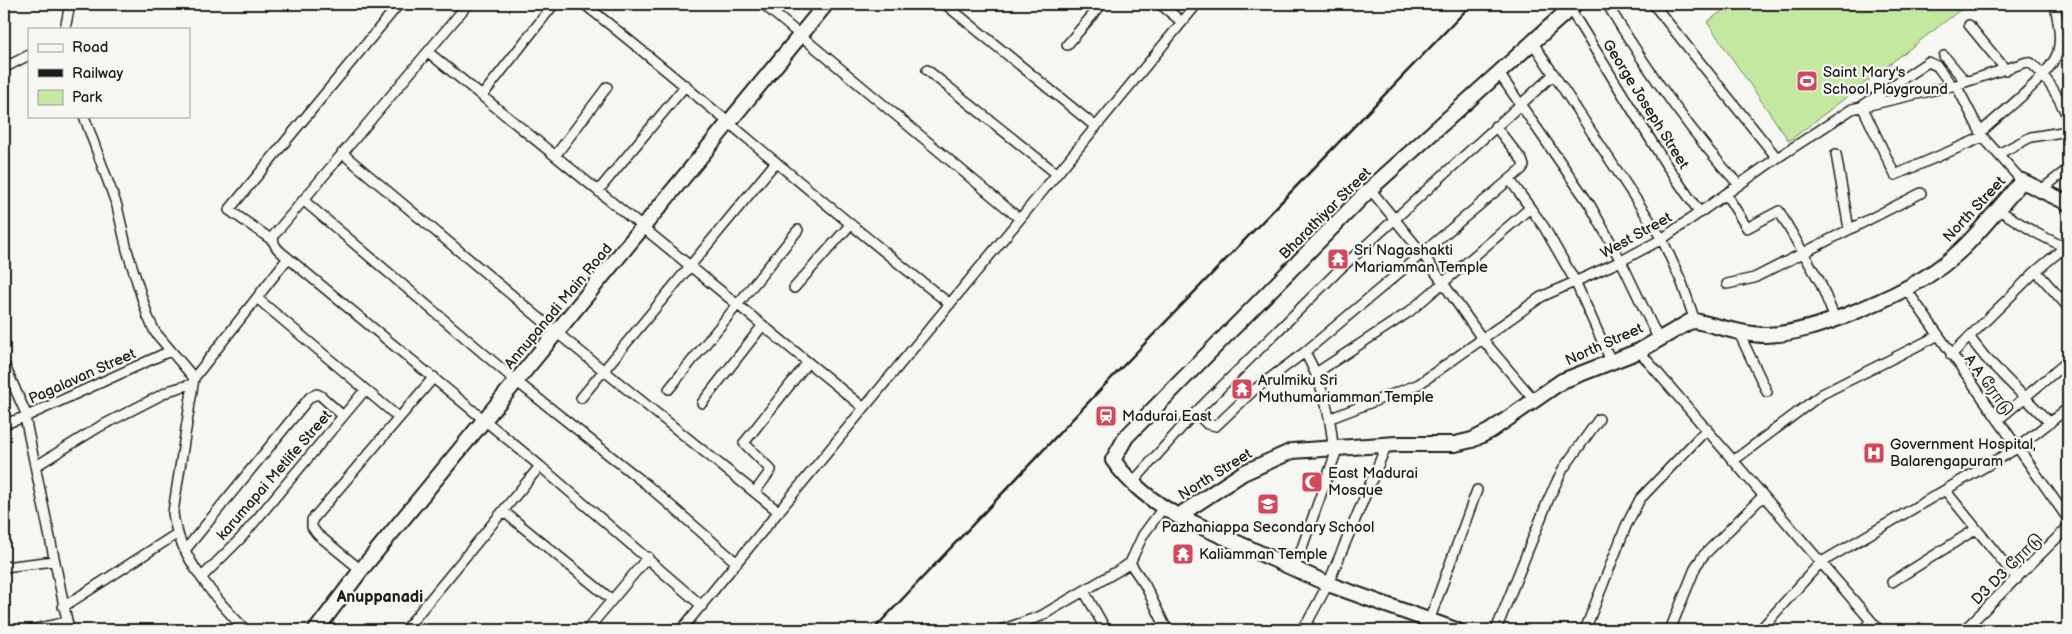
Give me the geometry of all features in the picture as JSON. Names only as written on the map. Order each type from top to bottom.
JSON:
[{"type":"street","points":[[65,28],[70,4]]},
{"type":"street","points":[[399,4],[229,210],[272,240],[275,246],[288,258],[540,466],[648,557],[702,606]]},
{"type":"street","points":[[272,240],[302,200],[468,4]]},
{"type":"street","points":[[482,96],[554,4]]},
{"type":"street","points":[[584,4],[686,85],[850,225],[950,304]]},
{"type":"street","points":[[763,4],[1020,218]]},
{"type":"street","name":"Annupanadi Main Road","points":[[316,630],[361,570],[644,228],[826,4]]},
{"type":"street","points":[[945,4],[1096,127]]},
{"type":"street","points":[[1067,45],[1102,4]]},
{"type":"street","points":[[1160,4],[1182,22]]},
{"type":"street","points":[[681,630],[1197,4]]},
{"type":"street","points":[[1607,4],[1681,115],[1708,151],[1739,185]]},
{"type":"street","points":[[1654,4],[1776,158]]},
{"type":"street","points":[[2055,4],[2058,51],[2043,75],[1982,135],[1895,175],[1880,139],[1862,106],[1928,62],[1937,66],[1954,86],[1982,135],[2022,181],[2068,203]]},
{"type":"street","name":"Bharathiyar Street","points":[[1133,482],[1113,460],[1126,437],[1370,190],[1572,6]]},
{"type":"street","name":"George Joseph Street","points":[[1572,6],[1665,163],[1700,213]]},
{"type":"street","points":[[1969,25],[2006,70]]},
{"type":"street","points":[[1532,43],[1662,239],[1682,284],[1695,321]]},
{"type":"street","points":[[428,52],[864,408]]},
{"type":"street","points":[[4,68],[28,56]]},
{"type":"street","points":[[1944,56],[1966,81]]},
{"type":"street","name":"West Street","points":[[1331,418],[1419,384],[1541,297],[1621,261],[1662,239],[1776,158],[1852,109],[1954,86],[2030,63],[2043,75]]},
{"type":"street","points":[[927,70],[1057,174]]},
{"type":"street","points":[[1498,72],[1522,103],[1590,204],[1621,261],[1658,338]]},
{"type":"street","points":[[1456,630],[1294,570],[1163,508],[1133,482],[1196,413],[1394,218],[1461,160],[1495,126],[1554,74]]},
{"type":"street","points":[[2043,75],[2063,107],[2068,119]]},
{"type":"street","points":[[598,191],[686,85]]},
{"type":"street","points":[[556,156],[608,87]]},
{"type":"street","points":[[85,118],[117,206],[127,250],[148,317],[155,332],[193,381],[173,512],[178,533],[202,577],[234,619],[246,630]]},
{"type":"street","points":[[1196,413],[1208,424],[1216,426],[1254,390],[1305,352],[1522,169],[1524,163],[1495,126]]},
{"type":"street","points":[[1998,154],[2031,137],[2068,131]]},
{"type":"street","points":[[342,153],[556,332],[779,512]]},
{"type":"street","points":[[1836,154],[1849,229]]},
{"type":"street","points":[[581,398],[776,162]]},
{"type":"street","points":[[2041,190],[2068,169]]},
{"type":"street","points":[[1510,180],[1544,227],[1575,281],[1611,361]]},
{"type":"street","name":"North Street","points":[[1178,516],[1243,473],[1297,450],[1387,444],[1455,444],[1472,440],[1490,431],[1577,373],[1639,351],[1658,338],[1695,321],[1738,331],[1767,335],[1801,330],[1835,319],[1906,289],[1966,245],[2022,181]]},
{"type":"street","points":[[1370,190],[1422,253],[1482,340],[1534,400]]},
{"type":"street","points":[[1727,284],[1754,278],[1849,229],[1898,207],[1921,193]]},
{"type":"street","points":[[1726,194],[1747,228],[1779,211],[1805,252],[1835,319]]},
{"type":"street","points":[[302,200],[516,381],[647,485],[737,563]]},
{"type":"street","points":[[1316,373],[1377,335],[1443,286],[1530,208]]},
{"type":"street","points":[[1951,355],[2036,271],[2067,248],[2036,233],[1997,209]]},
{"type":"street","points":[[794,288],[850,225]]},
{"type":"street","points":[[669,389],[798,230]]},
{"type":"street","points":[[36,466],[99,427],[171,390],[193,381],[288,258]]},
{"type":"street","points":[[2036,271],[2068,307]]},
{"type":"street","name":"A A ரோடு","points":[[1906,289],[1937,336],[2068,519]]},
{"type":"street","points":[[258,299],[398,417]]},
{"type":"street","points":[[702,403],[763,325]]},
{"type":"street","points":[[1738,331],[1767,392]]},
{"type":"street","points":[[1733,461],[1822,394],[1937,336]]},
{"type":"street","points":[[1970,338],[1985,357],[2050,422]]},
{"type":"street","name":"Pagalavan Street","points":[[4,424],[26,417],[170,351]]},
{"type":"street","points":[[1639,351],[1879,630]]},
{"type":"street","points":[[1294,570],[1335,448],[1331,418],[1316,373],[1305,352]]},
{"type":"street","points":[[1998,420],[2024,396],[2068,361]]},
{"type":"street","points":[[755,492],[771,470],[744,443],[808,362]]},
{"type":"street","points":[[4,364],[26,417],[68,626],[30,630]]},
{"type":"street","points":[[361,570],[317,534],[312,527],[312,520],[398,417],[434,378]]},
{"type":"street","name":"karumapai Metlife Street","points":[[202,577],[240,538],[365,390]]},
{"type":"street","points":[[186,549],[310,397],[317,394],[321,396],[343,416]]},
{"type":"street","points":[[1760,630],[1820,563],[2017,448],[2068,408]]},
{"type":"street","points":[[1496,630],[1562,470],[1599,419]]},
{"type":"street","points":[[1585,630],[1626,526],[1640,499],[1707,429]]},
{"type":"street","points":[[1300,630],[1307,623],[1328,584],[1387,444]]},
{"type":"street","points":[[405,630],[540,466]]},
{"type":"street","points":[[1429,621],[1477,490]]},
{"type":"street","points":[[1945,490],[2017,579]]},
{"type":"street","points":[[1670,630],[1692,575],[1703,556],[1763,496]]},
{"type":"street","points":[[1001,630],[1040,616],[1130,563],[1143,536],[1163,508]]},
{"type":"street","points":[[503,511],[612,600]]},
{"type":"street","name":"D3 D3 ரோடு","points":[[1964,630],[2068,527]]},
{"type":"street","points":[[1892,582],[1976,530]]},
{"type":"street","points":[[63,607],[178,533]]},
{"type":"street","points":[[587,630],[648,557]]},
{"type":"street","points":[[4,567],[54,561]]},
{"type":"street","points":[[1130,563],[1145,585],[1167,630]]},
{"type":"street","points":[[1084,591],[1106,630]]},
{"type":"street","points":[[1864,630],[1870,621]]},
{"type":"green space","name":"Saint Mary's School Playground","points":[[1732,4],[1968,4],[1789,141],[1707,22]]},
{"type":"railway","points":[[873,630],[1100,390],[1472,4]]},
{"type":"place","name":"Saint Mary's School Playground","points":[[1807,81]]},
{"type":"place","name":"Sri Nagashakti Mariamman Temple","points":[[1338,259]]},
{"type":"place","name":"Arulmiku Sri Muthumariamman Temple","points":[[1242,389]]},
{"type":"place","name":"Madurai East","points":[[1106,416]]},
{"type":"place","name":"Government Hospital, Balarengapuram","points":[[1874,453]]},
{"type":"place","name":"East Madurai Mosque","points":[[1312,482]]},
{"type":"place","name":"Pazhaniappa Secondary School","points":[[1268,504]]},
{"type":"place","name":"Kaliamman Temple","points":[[1183,554]]},
{"type":"district","name":"Anuppanadi","points":[[380,596]]}]
